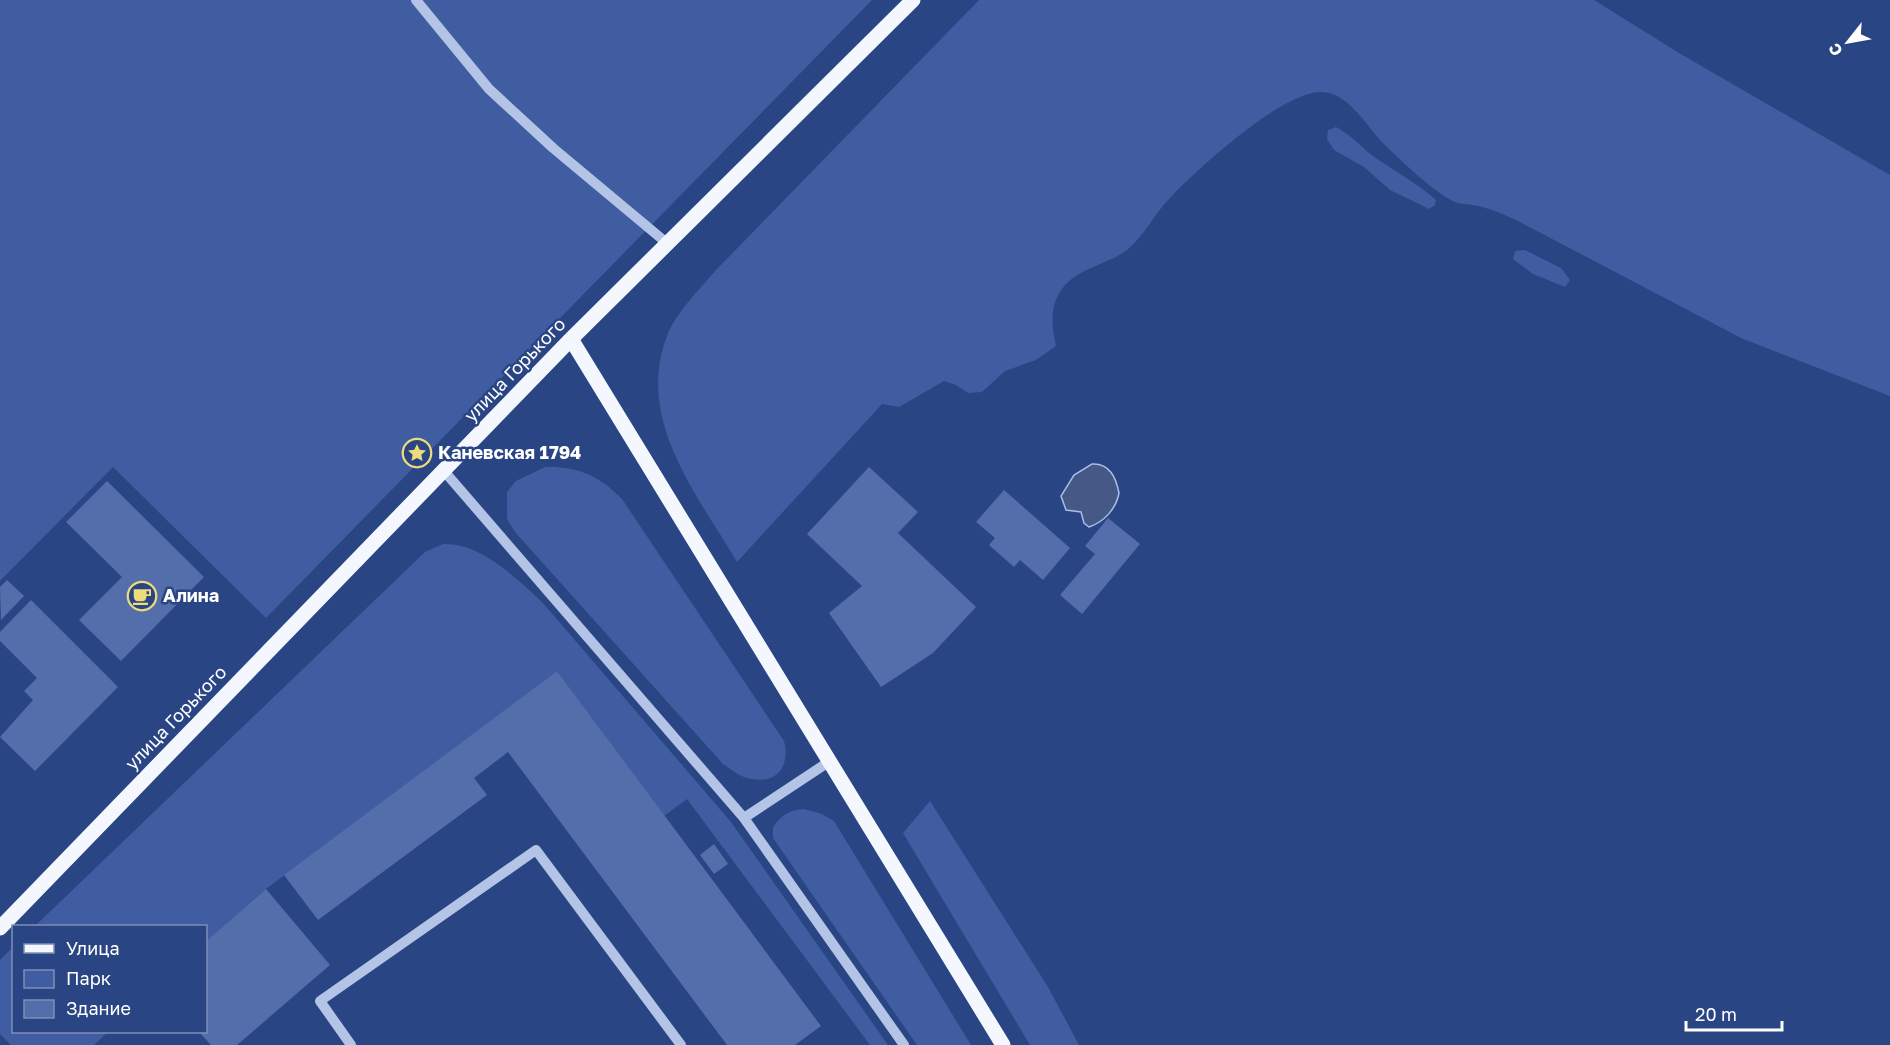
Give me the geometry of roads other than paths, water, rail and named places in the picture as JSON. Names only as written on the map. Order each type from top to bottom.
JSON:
[{"type":"main road","name":"улица Горького","points":[[0,928],[571,339],[913,0]]},
{"type":"main road","points":[[571,339],[1003,1045]]},
{"type":"lane","points":[[416,0],[489,89],[553,148],[668,244]]},
{"type":"lane","points":[[444,471],[744,819],[904,1045]]},
{"type":"lane","points":[[744,819],[830,761]]},
{"type":"lane","points":[[351,1045],[320,1000],[536,850],[681,1045]]},
{"type":"place","name":"Каневская 1794","points":[[417,453]]},
{"type":"place","name":"Алина","points":[[142,596]]}]
